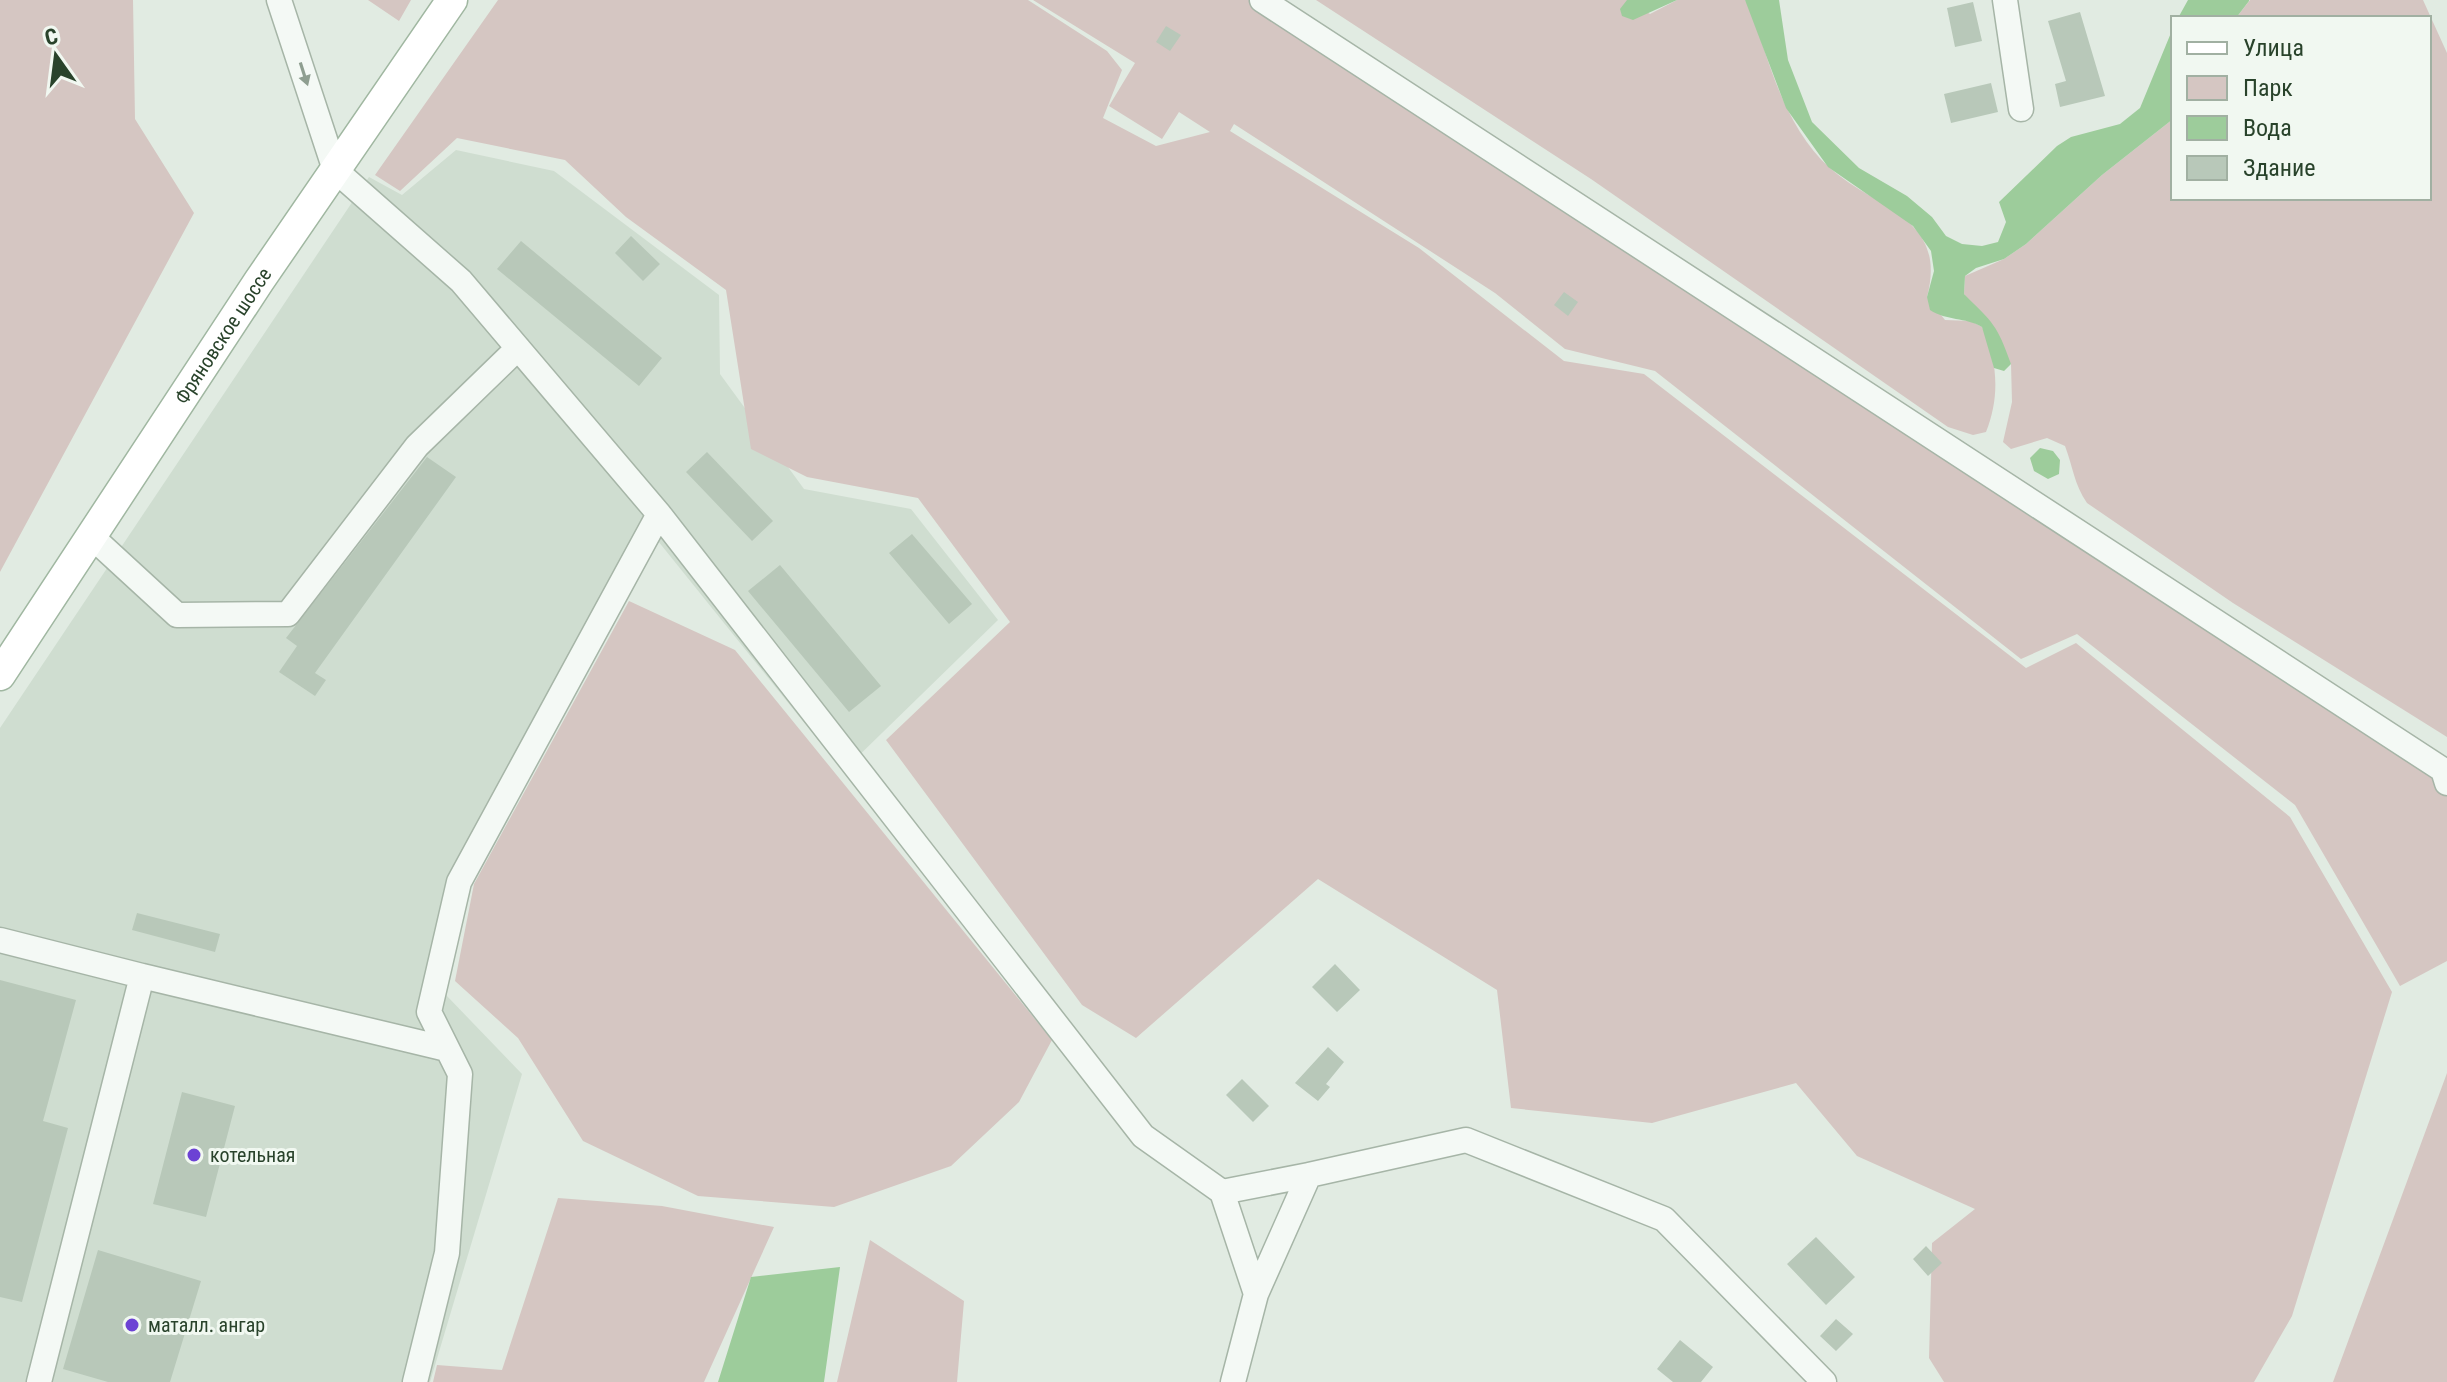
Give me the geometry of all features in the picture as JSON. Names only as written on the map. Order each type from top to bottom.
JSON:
[{"type":"main road","name":"Фряновское шоссе","points":[[0,675],[335,170],[452,0]]},
{"type":"street","points":[[279,0],[335,170],[461,281],[659,514],[1143,1136],[1222,1192],[1256,1294]]},
{"type":"street","points":[[1262,0],[2443,770],[2447,783]]},
{"type":"street","points":[[2005,0],[2021,109]]},
{"type":"street","points":[[91,536],[177,615],[288,614],[417,446],[518,348]]},
{"type":"street","points":[[415,1382],[447,1253],[460,1074],[429,1012],[459,882],[659,514]]},
{"type":"street","points":[[0,940],[447,1049]]},
{"type":"street","points":[[39,1382],[142,976]]},
{"type":"street","points":[[1222,1192],[1466,1140],[1664,1219],[1824,1382]]},
{"type":"street","points":[[1233,1382],[1256,1294],[1309,1175]]},
{"type":"shaded area","points":[[456,150],[554,171],[719,295],[720,374],[804,489],[911,509],[998,620],[843,771],[658,541],[467,885],[446,995],[522,1074],[430,1382],[0,1382],[0,728],[369,177],[402,195]]},
{"type":"green space","points":[[0,0],[133,0],[135,119],[194,213],[0,572]]},
{"type":"green space","points":[[368,0],[411,0],[399,21]]},
{"type":"green space","points":[[498,0],[1028,0],[1107,51],[1122,70],[1103,118],[1156,146],[1210,132],[1179,112],[1162,139],[1109,106],[1135,63],[1033,0],[1262,0],[2447,783],[2447,961],[2400,986],[2295,805],[2077,634],[2021,659],[1655,371],[1565,349],[1495,293],[1234,124],[1230,131],[1419,248],[1564,361],[1644,374],[2026,668],[2076,643],[2290,817],[2392,992],[2292,1316],[2254,1382],[1944,1382],[1929,1358],[1932,1243],[1975,1209],[1857,1156],[1796,1083],[1652,1123],[1511,1108],[1497,990],[1318,879],[1136,1038],[1082,1005],[886,740],[1010,622],[918,498],[807,477],[751,449],[726,290],[626,217],[565,160],[457,138],[400,191],[375,175]]},
{"type":"green space","points":[[1316,0],[1627,0],[1650,14],[1677,0],[1745,0],[1783,99],[1808,143],[1830,168],[1904,218],[1918,232],[1927,249],[1931,270],[1927,297],[1945,320],[1971,321],[1982,327],[1991,353],[1995,379],[1994,406],[1986,432],[1973,435],[1948,427],[1591,179]]},
{"type":"green space","points":[[2250,0],[2423,0],[2430,16],[2238,16]]},
{"type":"green space","points":[[2431,18],[2447,53],[2447,737],[2233,603],[2087,503],[2076,482],[2065,446],[2047,438],[2011,449],[2003,442],[2012,402],[2011,364],[1964,294],[1965,276],[2004,259],[2026,244],[2102,175],[2171,121],[2171,200],[2431,200]]},
{"type":"green space","points":[[629,601],[735,650],[1052,1040],[1019,1102],[951,1166],[834,1207],[698,1196],[583,1141],[518,1038],[455,981],[474,884]]},
{"type":"green space","points":[[2447,1073],[2447,1382],[2333,1382]]},
{"type":"green space","points":[[558,1198],[662,1206],[774,1227],[704,1382],[433,1382],[437,1365],[502,1370]]},
{"type":"green space","points":[[870,1240],[964,1301],[957,1382],[837,1382]]},
{"type":"water","points":[[1627,0],[1677,0],[1633,20],[1622,16],[1620,9]]},
{"type":"water","points":[[1745,0],[1779,0],[1788,60],[1812,122],[1859,168],[1907,196],[1932,217],[1946,236],[1962,244],[1982,246],[1998,242],[2006,222],[1999,202],[2057,146],[2071,137],[2120,124],[2140,108],[2171,33],[2171,121],[2102,175],[2026,244],[2004,259],[1976,268],[1965,276],[1964,294],[1993,325],[2006,351],[2011,364],[2004,371],[1994,368],[1982,327],[1930,310],[1927,297],[1934,271],[1931,251],[1913,226],[1828,167],[1786,108]]},
{"type":"water","points":[[2188,0],[2249,0],[2238,16],[2179,16]]},
{"type":"water","points":[[2040,448],[2053,451],[2060,460],[2059,474],[2048,479],[2034,471],[2030,458]]},
{"type":"water","points":[[840,1267],[824,1382],[718,1382],[751,1277]]},
{"type":"building","points":[[1973,2],[1982,41],[1955,47],[1947,8]]},
{"type":"building","points":[[2080,12],[2105,96],[2060,107],[2055,84],[2066,81],[2048,21]]},
{"type":"building","points":[[1166,26],[1181,35],[1170,51],[1156,42]]},
{"type":"building","points":[[1991,83],[1998,112],[1951,123],[1944,94]]},
{"type":"building","points":[[631,236],[660,264],[643,281],[615,253]]},
{"type":"building","points":[[521,241],[662,358],[639,386],[497,269]]},
{"type":"building","points":[[1564,292],[1578,302],[1568,316],[1554,305]]},
{"type":"building","points":[[707,452],[773,521],[752,541],[686,472]]},
{"type":"building","points":[[427,457],[456,477],[315,673],[326,680],[315,696],[279,672],[297,646],[286,638]]},
{"type":"building","points":[[912,534],[972,604],[949,624],[889,553]]},
{"type":"building","points":[[780,565],[881,686],[849,712],[748,591]]},
{"type":"building","points":[[137,913],[220,934],[215,952],[132,930]]},
{"type":"building","points":[[1335,964],[1360,990],[1337,1012],[1312,987]]},
{"type":"building","points":[[0,980],[76,1000],[43,1121],[68,1128],[22,1302],[0,1297]]},
{"type":"building","points":[[1328,1047],[1344,1062],[1326,1084],[1330,1087],[1318,1101],[1295,1083]]},
{"type":"building","points":[[1242,1079],[1269,1106],[1253,1122],[1226,1095]]},
{"type":"building","name":"котельная","points":[[182,1092],[235,1106],[206,1217],[153,1204]]},
{"type":"building","points":[[1816,1237],[1855,1277],[1826,1305],[1787,1264]]},
{"type":"building","points":[[1926,1246],[1942,1263],[1928,1276],[1913,1259]]},
{"type":"building","name":"маталл. ангар","points":[[98,1250],[201,1281],[170,1382],[108,1382],[63,1369]]},
{"type":"building","points":[[1836,1319],[1853,1334],[1836,1351],[1820,1336]]},
{"type":"building","points":[[1680,1340],[1713,1367],[1701,1382],[1673,1382],[1657,1369]]},
{"type":"place","name":"котельная","points":[[194,1155]]},
{"type":"place","name":"маталл. ангар","points":[[132,1325]]}]
